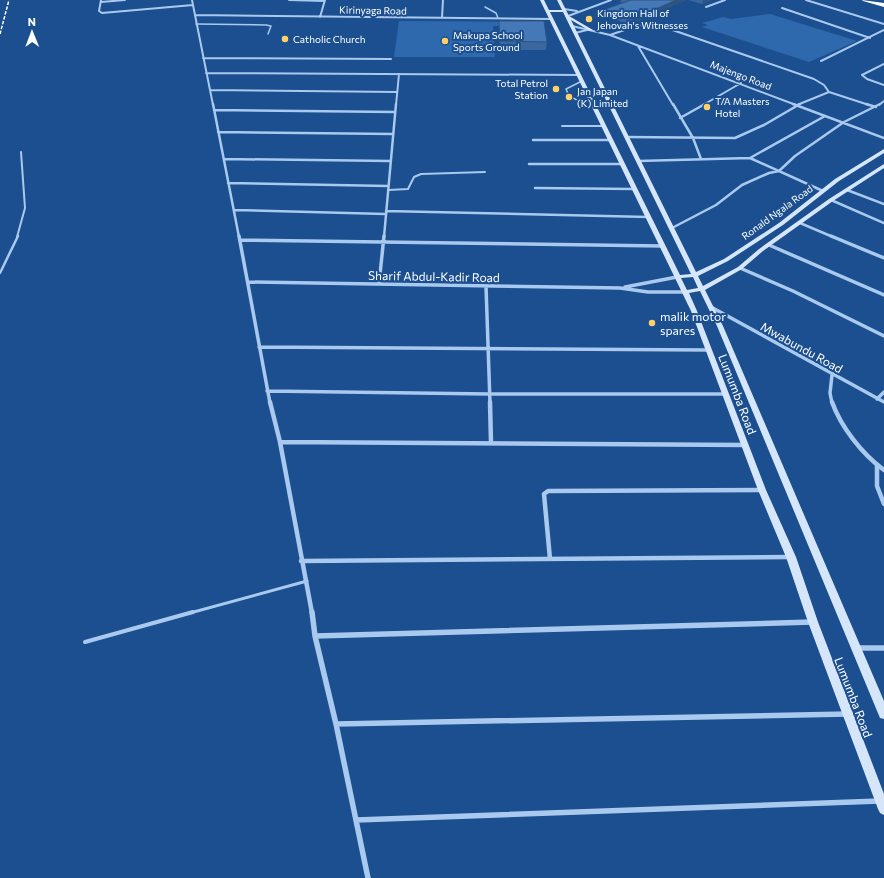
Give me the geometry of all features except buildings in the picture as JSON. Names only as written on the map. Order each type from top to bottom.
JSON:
[{"type":"highway","points":[[866,0],[884,5]]},
{"type":"main road","name":"Lumumba Road","points":[[542,0],[551,19],[557,27],[694,311],[762,490],[791,557],[813,622],[882,805]]},
{"type":"main road","name":"Lumumba Road","points":[[559,0],[568,17],[569,26],[575,33],[711,307],[884,714]]},
{"type":"main road","points":[[548,11],[564,10]]},
{"type":"main road","points":[[568,17],[591,30]]},
{"type":"main road","name":"Ronald Ngala Road","points":[[677,277],[695,275],[726,260],[769,232],[837,180],[884,151]]},
{"type":"main road","name":"Ronald Ngala Road","points":[[684,292],[702,289],[740,268],[769,244],[831,200],[883,167]]},
{"type":"street","points":[[125,0],[101,1],[99,11],[102,13],[193,5]]},
{"type":"street","points":[[192,0],[248,282],[258,347],[280,442],[301,561],[307,581],[315,636],[336,724],[368,878]]},
{"type":"street","points":[[289,0],[325,0],[320,17]]},
{"type":"street","points":[[442,0],[442,18]]},
{"type":"street","points":[[568,17],[611,0]]},
{"type":"street","points":[[706,7],[725,0]]},
{"type":"street","points":[[806,0],[884,24]]},
{"type":"street","points":[[782,8],[870,38]]},
{"type":"street","points":[[564,10],[580,11]]},
{"type":"street","name":"Kirinyaga Road","points":[[195,15],[551,19]]},
{"type":"street","points":[[610,35],[639,25],[661,26],[814,80],[824,85],[829,92],[876,107]]},
{"type":"street","name":"Majengo Road","points":[[569,26],[610,35],[884,138]]},
{"type":"street","name":"Majengo Road","points":[[575,33],[591,30]]},
{"type":"street","points":[[821,61],[884,30]]},
{"type":"street","points":[[638,46],[693,138],[701,158]]},
{"type":"street","points":[[203,58],[391,59]]},
{"type":"street","points":[[884,64],[862,76],[884,85]]},
{"type":"street","points":[[206,73],[579,75]]},
{"type":"street","points":[[379,284],[399,74]]},
{"type":"street","points":[[680,118],[741,83]]},
{"type":"street","points":[[210,90],[397,92]]},
{"type":"street","points":[[627,137],[734,138],[764,125],[797,106],[829,92]]},
{"type":"street","points":[[672,228],[716,205],[742,185],[769,173],[779,171],[795,156],[844,122],[876,107],[884,101]]},
{"type":"street","points":[[214,110],[395,112]]},
{"type":"street","points":[[750,158],[825,116]]},
{"type":"street","points":[[218,132],[393,134]]},
{"type":"street","points":[[533,140],[611,140]]},
{"type":"street","points":[[224,158],[390,161]]},
{"type":"street","points":[[638,161],[701,158],[750,158],[824,191]]},
{"type":"street","points":[[529,164],[622,164]]},
{"type":"street","points":[[228,183],[388,188]]},
{"type":"street","points":[[535,188],[634,189]]},
{"type":"street","points":[[847,190],[884,204]]},
{"type":"street","points":[[831,200],[884,223]]},
{"type":"street","points":[[234,210],[648,217]]},
{"type":"street","points":[[800,223],[884,258]]},
{"type":"street","points":[[240,240],[662,246]]},
{"type":"street","points":[[769,244],[884,295]]},
{"type":"street","points":[[740,268],[884,336]]},
{"type":"street","name":"Sharif Abdul-Kadir Road","points":[[620,288],[677,277]]},
{"type":"street","name":"Sharif Abdul-Kadir Road","points":[[248,282],[620,288],[648,292],[684,292]]},
{"type":"street","points":[[486,286],[491,444]]},
{"type":"street","name":"Mwabundu Road","points":[[711,307],[832,375],[884,402]]},
{"type":"street","points":[[258,347],[708,350]]},
{"type":"street","points":[[832,375],[830,390],[832,403],[836,412],[877,466],[884,470]]},
{"type":"street","points":[[267,391],[489,394],[725,394]]},
{"type":"street","points":[[877,399],[884,392]]},
{"type":"street","points":[[280,442],[745,445]]},
{"type":"street","points":[[877,466],[877,486],[884,504]]},
{"type":"street","points":[[550,559],[544,499],[544,494],[548,491],[762,490]]},
{"type":"street","points":[[301,561],[791,557]]},
{"type":"street","points":[[315,636],[813,622]]},
{"type":"street","points":[[856,648],[884,648]]},
{"type":"street","points":[[336,724],[848,714]]},
{"type":"street","points":[[356,820],[882,805]]},
{"type":"lane","points":[[485,7],[496,13],[498,18]]},
{"type":"lane","points":[[196,24],[266,25],[271,26],[268,34]]},
{"type":"lane","points":[[582,81],[568,86],[566,89],[569,96],[577,100],[592,102]]},
{"type":"lane","points":[[562,126],[604,126]]},
{"type":"lane","points":[[0,273],[16,242],[25,208],[21,152]]},
{"type":"lane","points":[[388,188],[408,189],[414,177],[421,174],[485,172]]},
{"type":"lane","points":[[85,642],[307,581]]},
{"type":"shaded area","points":[[770,14],[857,41],[809,62],[702,27],[708,25],[702,23],[723,17],[731,19]]},
{"type":"shaded area","name":"Makupa School Sports Ground","points":[[399,21],[539,22],[540,26],[493,26],[495,57],[394,57]]},
{"type":"railway","points":[[0,34],[9,0]]},
{"type":"place","name":"Kingdom Hall of Jehovah's Witnesses","points":[[589,19]]},
{"type":"place","name":"Catholic Church","points":[[285,39]]},
{"type":"place","name":"Makupa School Sports Ground","points":[[445,41]]},
{"type":"place","name":"Total Petrol Station","points":[[556,89]]},
{"type":"place","name":"Jan Japan (K) Limited","points":[[569,97]]},
{"type":"place","name":"T/A Masters Hotel","points":[[707,107]]},
{"type":"place","name":"malik motor spares","points":[[652,323]]}]
